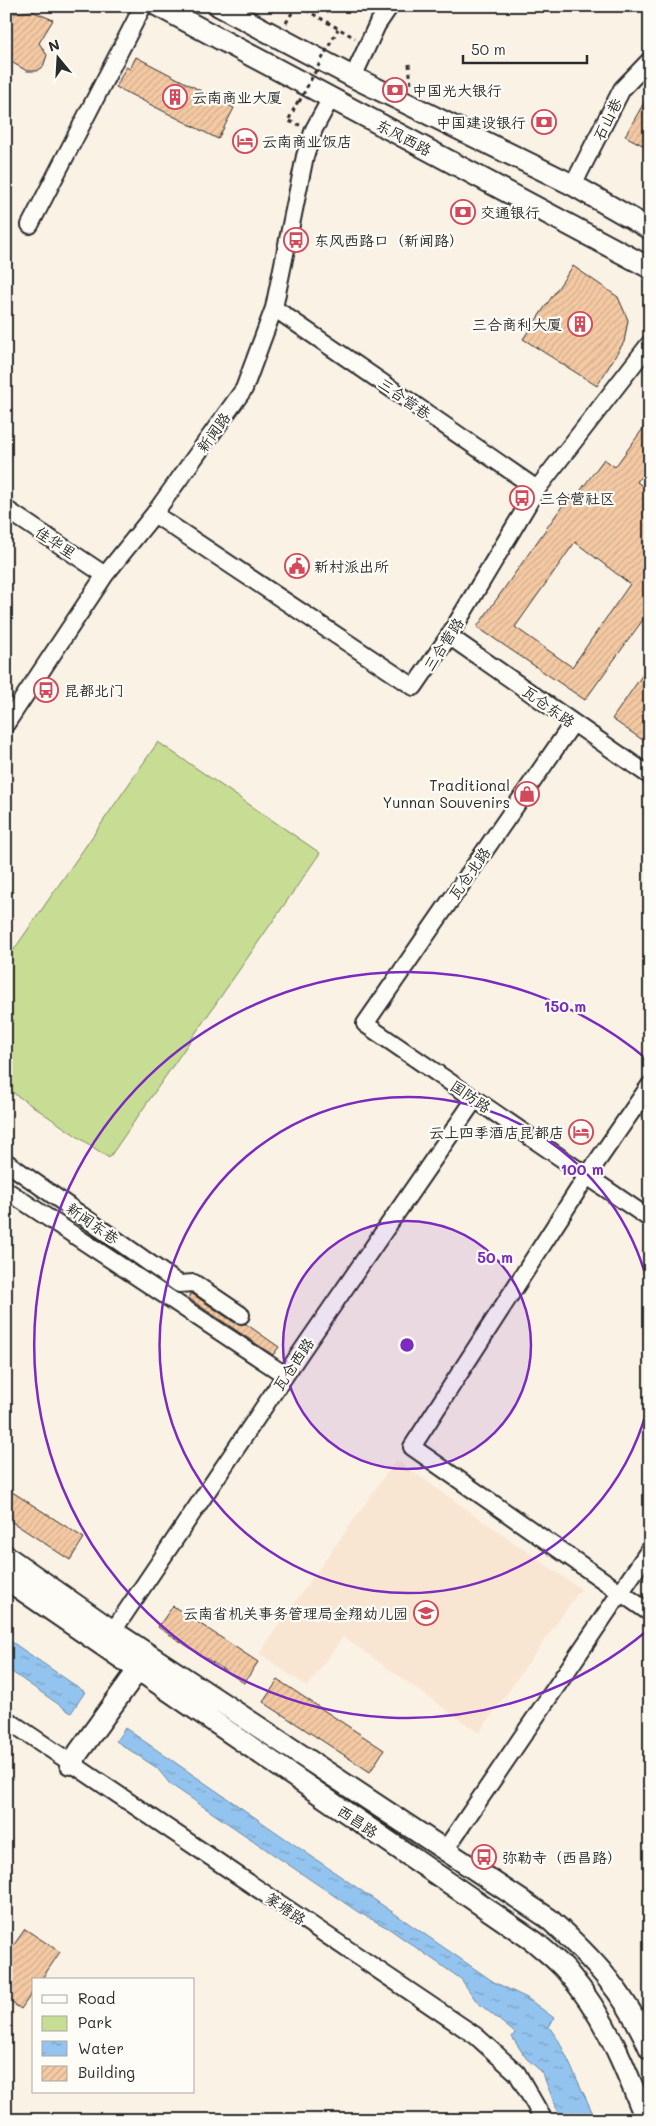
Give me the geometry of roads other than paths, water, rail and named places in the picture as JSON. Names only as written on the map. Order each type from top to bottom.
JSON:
[{"type":"main road","name":"东风西路","points":[[158,6],[650,268]]},
{"type":"main road","name":"东风西路","points":[[219,6],[353,77],[573,184],[650,229]]},
{"type":"main road","name":"西昌路","points":[[6,1556],[113,1631],[548,1918],[586,1952],[645,2021],[650,2049]]},
{"type":"main road","name":"西昌路","points":[[6,1579],[536,1942],[569,1974],[597,2015],[618,2050],[646,2120]]},
{"type":"main road","points":[[70,1764],[138,1670]]},
{"type":"street","points":[[30,225],[143,6]]},
{"type":"street","points":[[353,77],[377,25],[390,6]]},
{"type":"street","name":"石山巷","points":[[573,184],[622,89],[650,60]]},
{"type":"street","name":"新闻路","points":[[6,724],[105,575],[154,514],[244,389],[274,308],[305,156],[314,129],[331,98]]},
{"type":"street","name":"三合营巷","points":[[274,308],[537,489]]},
{"type":"street","name":"三合营路","points":[[154,514],[414,687],[449,636],[537,489],[650,343]]},
{"type":"street","name":"佳华里","points":[[6,509],[105,575]]},
{"type":"street","name":"瓦仓东路","points":[[449,636],[650,776]]},
{"type":"street","name":"瓦仓北路","points":[[366,1024],[573,723]]},
{"type":"street","name":"国防路","points":[[366,1024],[650,1219]]},
{"type":"street","points":[[650,1085],[588,1176],[412,1447],[650,1613]]},
{"type":"street","name":"瓦仓西路","points":[[113,1631],[285,1375],[475,1099]]},
{"type":"street","name":"新闻东巷","points":[[6,1162],[180,1284],[194,1283],[240,1315]]},
{"type":"street","points":[[6,1190],[285,1375]]},
{"type":"street","points":[[445,1850],[650,1549]]},
{"type":"street","name":"篆塘路","points":[[6,1719],[70,1764],[476,2036],[517,2073],[544,2120]]},
{"type":"water","points":[[6,1638],[85,1692],[71,1713],[6,1668]]},
{"type":"water","points":[[125,1728],[494,1982],[527,1998],[554,2018],[549,2027],[559,2041],[596,2120],[561,2120],[542,2072],[526,2058],[512,2037],[515,2033],[477,2002],[461,1979],[388,1928],[358,1912],[170,1784],[157,1768],[116,1741]]},
{"type":"place","name":"中国光大银行","points":[[395,90]]},
{"type":"place","name":"云南商业大厦","points":[[175,97]]},
{"type":"place","name":"中国建设银行","points":[[544,122]]},
{"type":"place","name":"云南商业饭店","points":[[245,141]]},
{"type":"place","name":"交通银行","points":[[463,212]]},
{"type":"place","name":"东风西路口（新闻路）","points":[[296,240]]},
{"type":"place","name":"三合商利大厦","points":[[580,324]]},
{"type":"place","name":"三合营社区","points":[[522,498]]},
{"type":"place","name":"新村派出所","points":[[297,566]]},
{"type":"place","name":"昆都北门","points":[[46,690]]},
{"type":"place","name":"Traditional Yunnan Souvenirs","points":[[527,794]]},
{"type":"place","name":"云上四季酒店昆都店","points":[[581,1132]]},
{"type":"place","name":"云南省机关事务管理局金翔幼儿园","points":[[426,1613]]},
{"type":"place","name":"弥勒寺（西昌路）","points":[[484,1857]]}]
